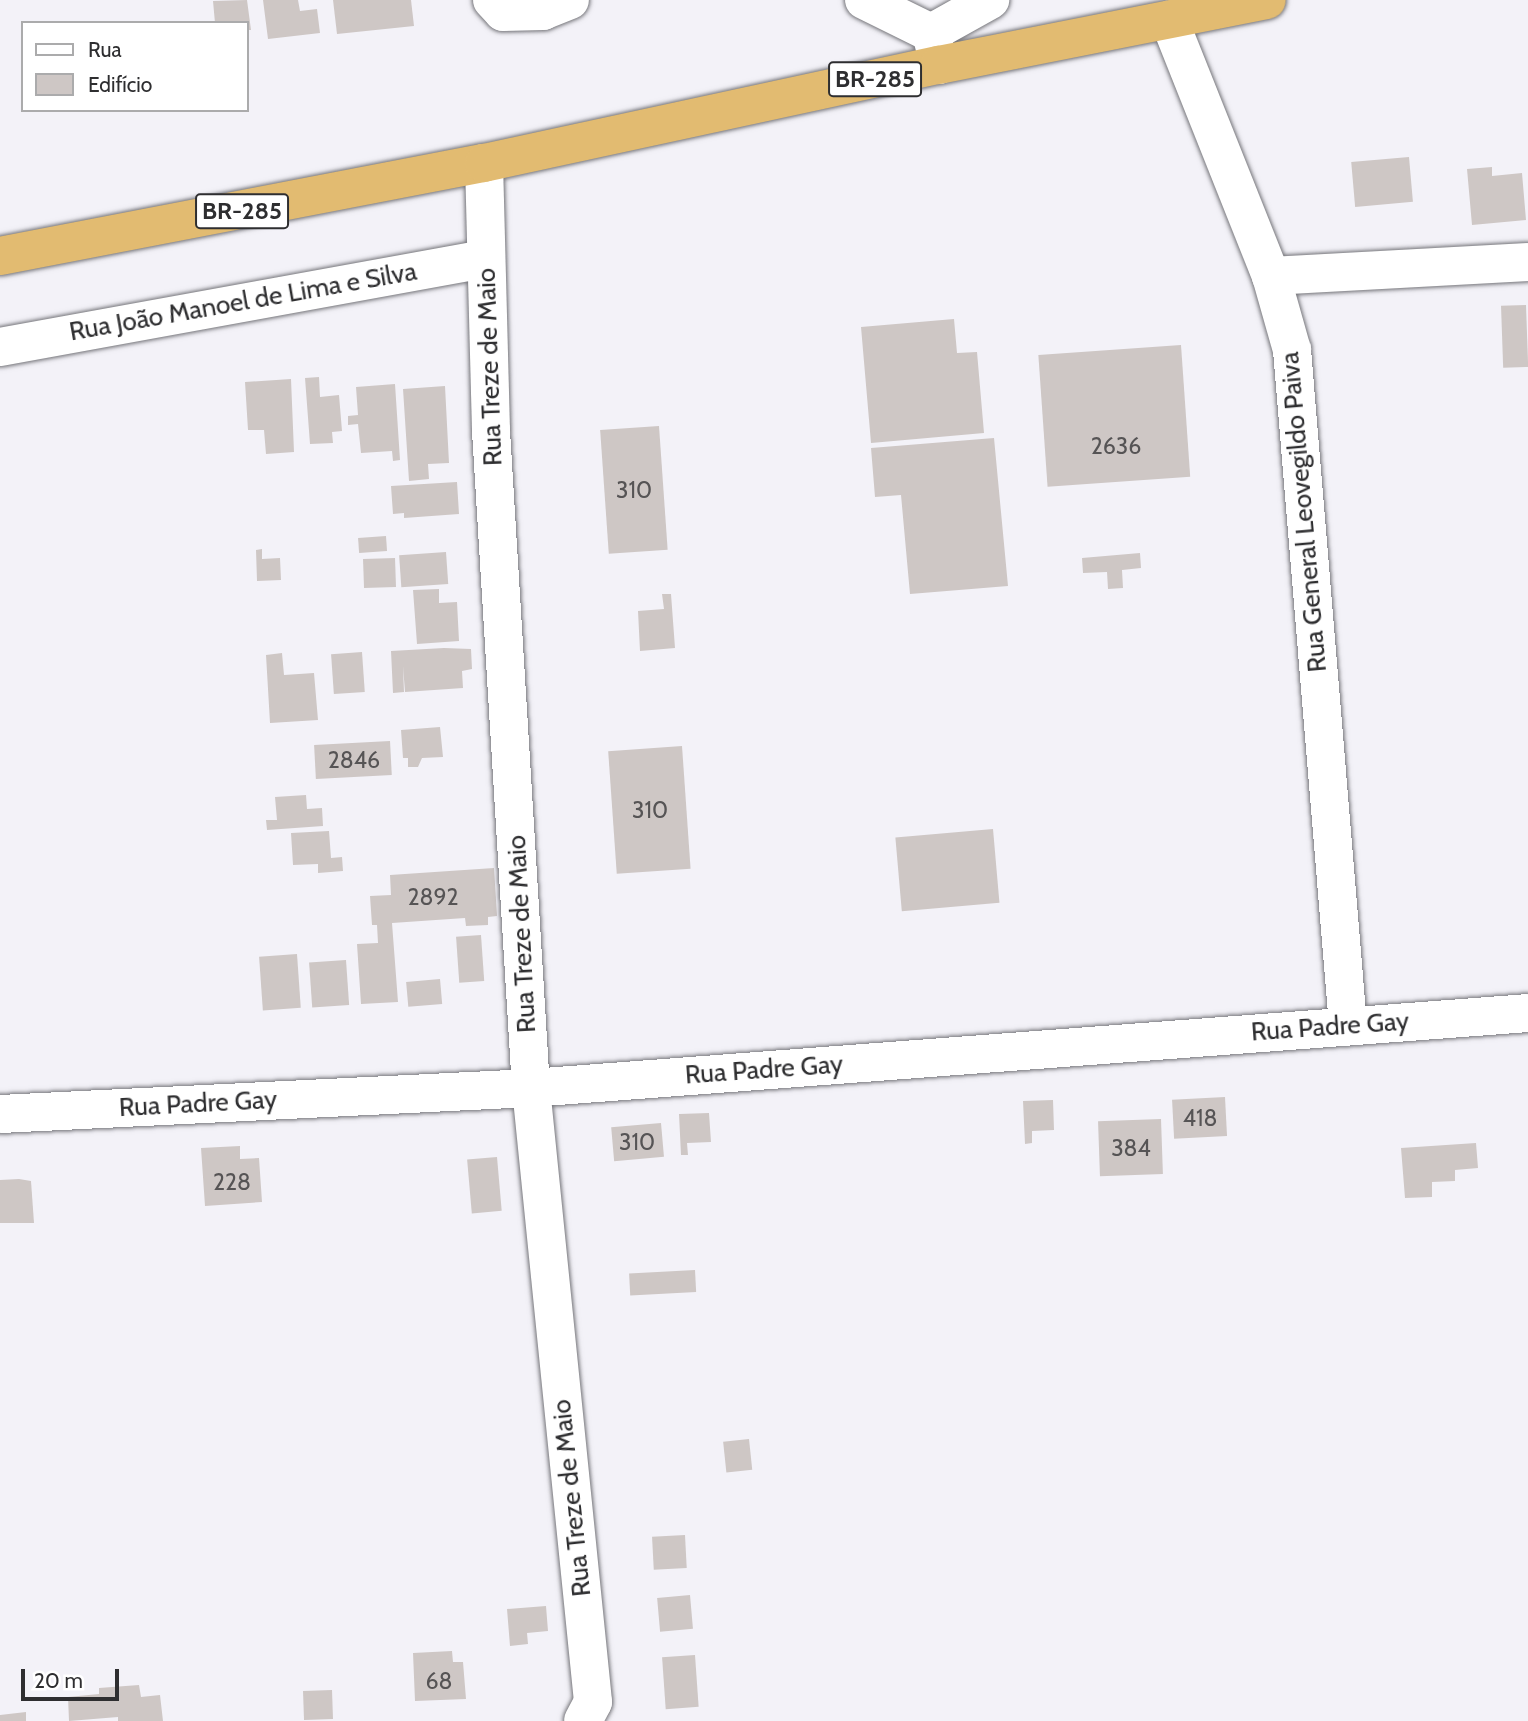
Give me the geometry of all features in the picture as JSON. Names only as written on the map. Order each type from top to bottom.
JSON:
[{"type":"highway","name":"BR-285","points":[[0,256],[484,163],[935,49],[1169,20],[1267,0]]},
{"type":"street","points":[[492,0],[503,12],[543,11],[570,0]]},
{"type":"street","points":[[864,0],[935,49],[990,0]]},
{"type":"street","name":"Rua General Leovegildo Paiva","points":[[1169,20],[1271,276],[1292,350],[1348,1025]]},
{"type":"street","name":"Rua Treze de Maio","points":[[484,163],[491,431],[531,1088],[588,1711]]},
{"type":"street","name":"Rua João Manoel de Lima e Silva","points":[[0,347],[486,259]]},
{"type":"street","points":[[1271,276],[1528,262]]},
{"type":"street","name":"Rua Padre Gay","points":[[0,1114],[531,1088],[1528,1013]]},
{"type":"building","points":[[247,0],[251,30],[248,30],[248,21],[215,21],[213,1]]},
{"type":"building","points":[[263,0],[298,0],[300,11],[317,9],[320,33],[268,39]]},
{"type":"building","points":[[333,0],[411,0],[414,26],[337,34]]},
{"type":"building","points":[[1409,157],[1413,202],[1355,207],[1351,162]]},
{"type":"building","points":[[1492,167],[1492,176],[1522,173],[1526,220],[1472,225],[1467,169]]},
{"type":"building","points":[[1526,305],[1528,367],[1503,368],[1501,306]]},
{"type":"building","points":[[954,319],[957,353],[977,352],[984,433],[871,443],[861,327]]},
{"type":"building","points":[[1181,345],[1190,477],[1048,487],[1038,355]]},
{"type":"building","points":[[319,377],[320,397],[339,395],[342,431],[332,432],[333,443],[310,444],[305,378]]},
{"type":"building","points":[[291,379],[294,452],[266,454],[264,430],[248,430],[245,382]]},
{"type":"building","points":[[395,384],[400,460],[393,461],[392,451],[361,453],[358,424],[348,425],[348,416],[358,415],[356,387]]},
{"type":"building","points":[[445,386],[449,463],[428,464],[429,479],[409,481],[403,389]]},
{"type":"building","points":[[659,426],[668,550],[609,554],[600,430]]},
{"type":"building","points":[[994,438],[1008,586],[910,594],[901,495],[875,497],[871,448]]},
{"type":"building","points":[[457,482],[459,514],[404,518],[404,513],[393,514],[391,486]]},
{"type":"building","points":[[386,536],[387,551],[359,553],[358,538]]},
{"type":"building","points":[[262,549],[262,559],[280,558],[281,580],[257,581],[256,550]]},
{"type":"building","points":[[446,552],[448,584],[401,587],[399,555]]},
{"type":"building","points":[[1140,553],[1141,568],[1122,570],[1123,588],[1108,589],[1107,572],[1083,573],[1082,558]]},
{"type":"building","points":[[395,558],[396,587],[364,588],[363,559]]},
{"type":"building","points":[[439,589],[439,603],[457,602],[459,641],[417,644],[413,590]]},
{"type":"building","points":[[662,594],[671,594],[675,648],[640,651],[638,611],[664,609]]},
{"type":"building","points":[[471,649],[472,669],[462,671],[463,688],[405,692],[403,666],[404,692],[393,693],[391,651]]},
{"type":"building","points":[[362,652],[365,692],[334,694],[331,654]]},
{"type":"building","points":[[282,653],[284,675],[314,673],[318,720],[270,723],[266,655]]},
{"type":"building","points":[[440,727],[443,757],[422,758],[418,767],[408,767],[408,758],[403,758],[401,730]]},
{"type":"building","points":[[390,741],[392,775],[316,779],[314,745]]},
{"type":"building","points":[[682,746],[691,869],[617,874],[608,751]]},
{"type":"building","points":[[306,795],[307,809],[322,808],[323,826],[267,830],[266,820],[277,820],[275,797]]},
{"type":"building","points":[[993,829],[999,903],[902,911],[895,838]]},
{"type":"building","points":[[329,831],[331,858],[342,857],[343,871],[318,873],[318,864],[293,865],[291,833]]},
{"type":"building","points":[[494,868],[497,916],[488,917],[488,925],[466,926],[465,918],[392,923],[398,1002],[361,1004],[357,944],[378,943],[377,925],[372,925],[370,896],[391,895],[390,875]]},
{"type":"building","points":[[481,935],[484,981],[459,983],[456,937]]},
{"type":"building","points":[[297,954],[301,1008],[263,1011],[259,957]]},
{"type":"building","points":[[346,960],[349,1005],[312,1007],[309,963]]},
{"type":"building","points":[[440,979],[442,1004],[408,1007],[406,982]]},
{"type":"building","points":[[1225,1097],[1227,1136],[1174,1139],[1172,1100]]},
{"type":"building","points":[[1053,1100],[1054,1130],[1032,1131],[1032,1143],[1025,1144],[1023,1101]]},
{"type":"building","points":[[709,1113],[711,1142],[687,1143],[688,1155],[681,1155],[679,1114]]},
{"type":"building","points":[[1161,1119],[1163,1174],[1100,1176],[1098,1121]]},
{"type":"building","points":[[661,1123],[664,1157],[614,1161],[611,1127]]},
{"type":"building","points":[[1476,1143],[1478,1168],[1455,1170],[1455,1181],[1432,1182],[1432,1197],[1405,1198],[1401,1148]]},
{"type":"building","points":[[240,1146],[240,1159],[259,1158],[262,1202],[205,1206],[201,1148]]},
{"type":"building","points":[[497,1157],[502,1211],[472,1213],[467,1160]]},
{"type":"building","points":[[0,1180],[31,1181],[34,1223],[0,1223]]},
{"type":"building","points":[[695,1270],[696,1292],[630,1295],[629,1273]]},
{"type":"building","points":[[749,1439],[752,1470],[726,1473],[723,1442]]},
{"type":"building","points":[[685,1535],[687,1568],[654,1570],[652,1537]]},
{"type":"building","points":[[690,1595],[693,1629],[660,1632],[657,1598]]},
{"type":"building","points":[[546,1606],[548,1631],[527,1633],[528,1644],[510,1646],[507,1609]]},
{"type":"building","points":[[452,1651],[453,1662],[463,1662],[466,1699],[415,1701],[413,1653]]},
{"type":"building","points":[[695,1655],[699,1707],[666,1709],[662,1657]]},
{"type":"building","points":[[139,1685],[141,1697],[160,1695],[163,1721],[118,1721],[118,1717],[69,1721],[68,1697],[99,1694],[99,1688]]},
{"type":"building","points":[[332,1690],[333,1719],[304,1720],[303,1691]]},
{"type":"building","points":[[26,1712],[26,1721],[0,1721],[0,1715]]}]
